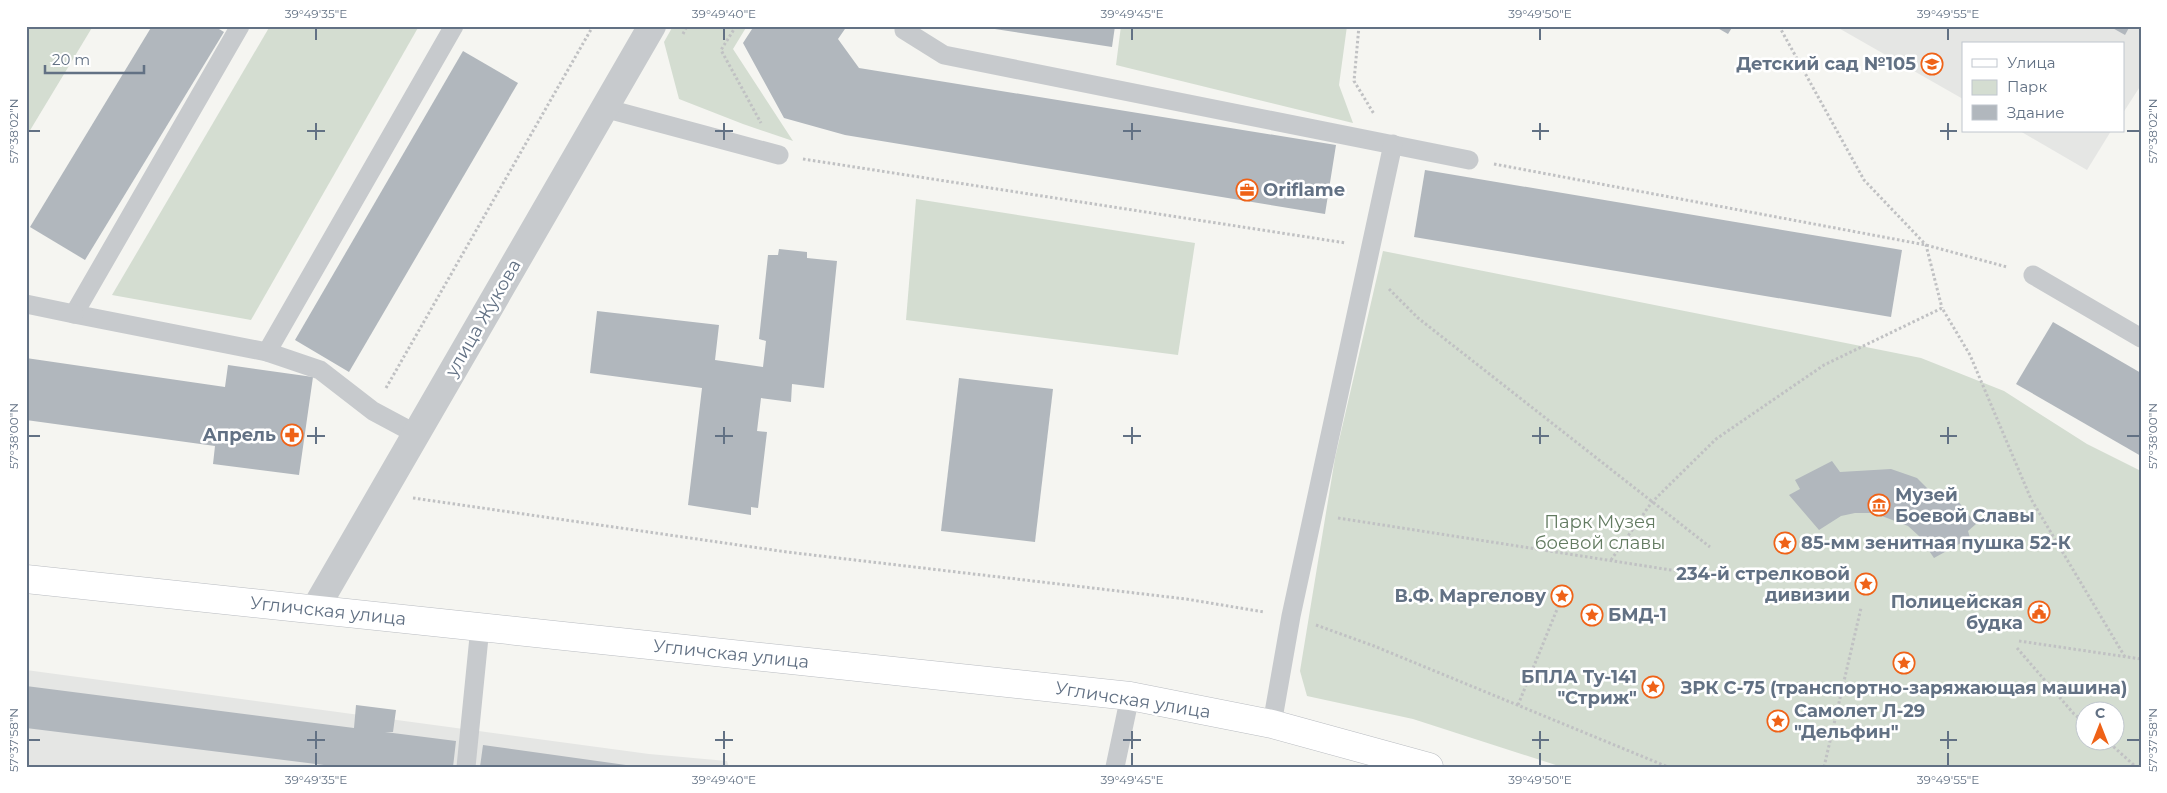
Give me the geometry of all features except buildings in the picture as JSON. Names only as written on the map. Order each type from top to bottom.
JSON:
[{"type":"main road","name":"Угличская улица","points":[[26,579],[1130,696],[1272,724],[1429,767]]},
{"type":"street","name":"улица Жукова","points":[[315,609],[652,26]]},
{"type":"lane","points":[[74,314],[240,26]]},
{"type":"lane","points":[[267,352],[454,26]]},
{"type":"lane","points":[[904,26],[904,30],[944,55],[1469,160]]},
{"type":"lane","points":[[604,108],[779,155]]},
{"type":"lane","points":[[1272,724],[1291,616],[1393,144]]},
{"type":"lane","points":[[2034,275],[2141,338]]},
{"type":"lane","points":[[26,304],[267,352],[320,370],[373,411],[416,434]]},
{"type":"lane","points":[[466,767],[480,627]]},
{"type":"lane","points":[[1116,767],[1130,696]]},
{"type":"path","points":[[373,411],[593,26]]},
{"type":"path","points":[[736,26],[721,50],[779,155],[1372,248],[1390,290],[1418,318],[1710,547]]},
{"type":"path","points":[[1359,26],[1354,82],[1393,144]]},
{"type":"path","points":[[1779,26],[1864,180],[1926,245],[1942,308],[1970,355],[2031,500],[2125,657]]},
{"type":"path","points":[[1469,160],[1926,245],[2034,275]]},
{"type":"path","points":[[1611,560],[1652,502],[1716,439],[1824,365],[1942,308]]},
{"type":"path","points":[[383,493],[778,551],[1186,599],[1291,616],[1374,646],[1668,767]]},
{"type":"path","points":[[1314,514],[1703,575]]},
{"type":"path","points":[[1518,706],[1558,607]]},
{"type":"path","points":[[1824,767],[1861,608]]},
{"type":"path","points":[[2019,641],[2141,659]]},
{"type":"path","points":[[2017,648],[2074,714]]},
{"type":"path","points":[[2117,750],[2136,767]]},
{"type":"shaded area","name":"Детский сад №105","points":[[1835,26],[2141,26],[2141,85],[2124,111],[2124,42],[1962,42],[1962,98]]},
{"type":"shaded area","points":[[2022,132],[2110,132],[2087,170]]},
{"type":"shaded area","points":[[26,670],[649,754],[727,761],[729,767],[26,767]]},
{"type":"green space","points":[[26,26],[93,26],[26,137]]},
{"type":"green space","points":[[270,26],[419,26],[251,320],[112,295]]},
{"type":"green space","points":[[673,26],[747,26],[733,49],[793,141],[679,99],[664,42]]},
{"type":"green space","points":[[1121,26],[1347,26],[1339,85],[1353,123],[1116,65]]},
{"type":"green space","points":[[916,199],[1195,243],[1178,355],[906,320]]},
{"type":"green space","name":"Парк Музея боевой славы","points":[[1383,251],[1921,358],[2004,391],[2087,444],[2141,471],[2141,767],[1562,767],[1413,719],[1307,696],[1300,671],[1335,458]]},
{"type":"place","name":"Детский сад №105","points":[[1932,64]]},
{"type":"place","name":"Oriflame","points":[[1247,190]]},
{"type":"place","name":"Апрель","points":[[292,435]]},
{"type":"place","name":"Музей Боевой Славы","points":[[1879,505]]},
{"type":"place","name":"85-мм зенитная пушка 52-К","points":[[1785,543]]},
{"type":"place","name":"234-й стрелковой дивизии","points":[[1866,584]]},
{"type":"place","name":"В.Ф. Маргелову","points":[[1562,596]]},
{"type":"place","name":"Полицейская будка","points":[[2039,612]]},
{"type":"place","name":"БМД-1","points":[[1592,615]]},
{"type":"place","name":"ЗРК С-75 (транспортно-заряжающая машина)","points":[[1904,663]]},
{"type":"place","name":"БПЛА Ту-141 \"Стриж\"","points":[[1653,687]]},
{"type":"place","name":"Самолет Л-29 \"Дельфин\"","points":[[1778,721]]}]
